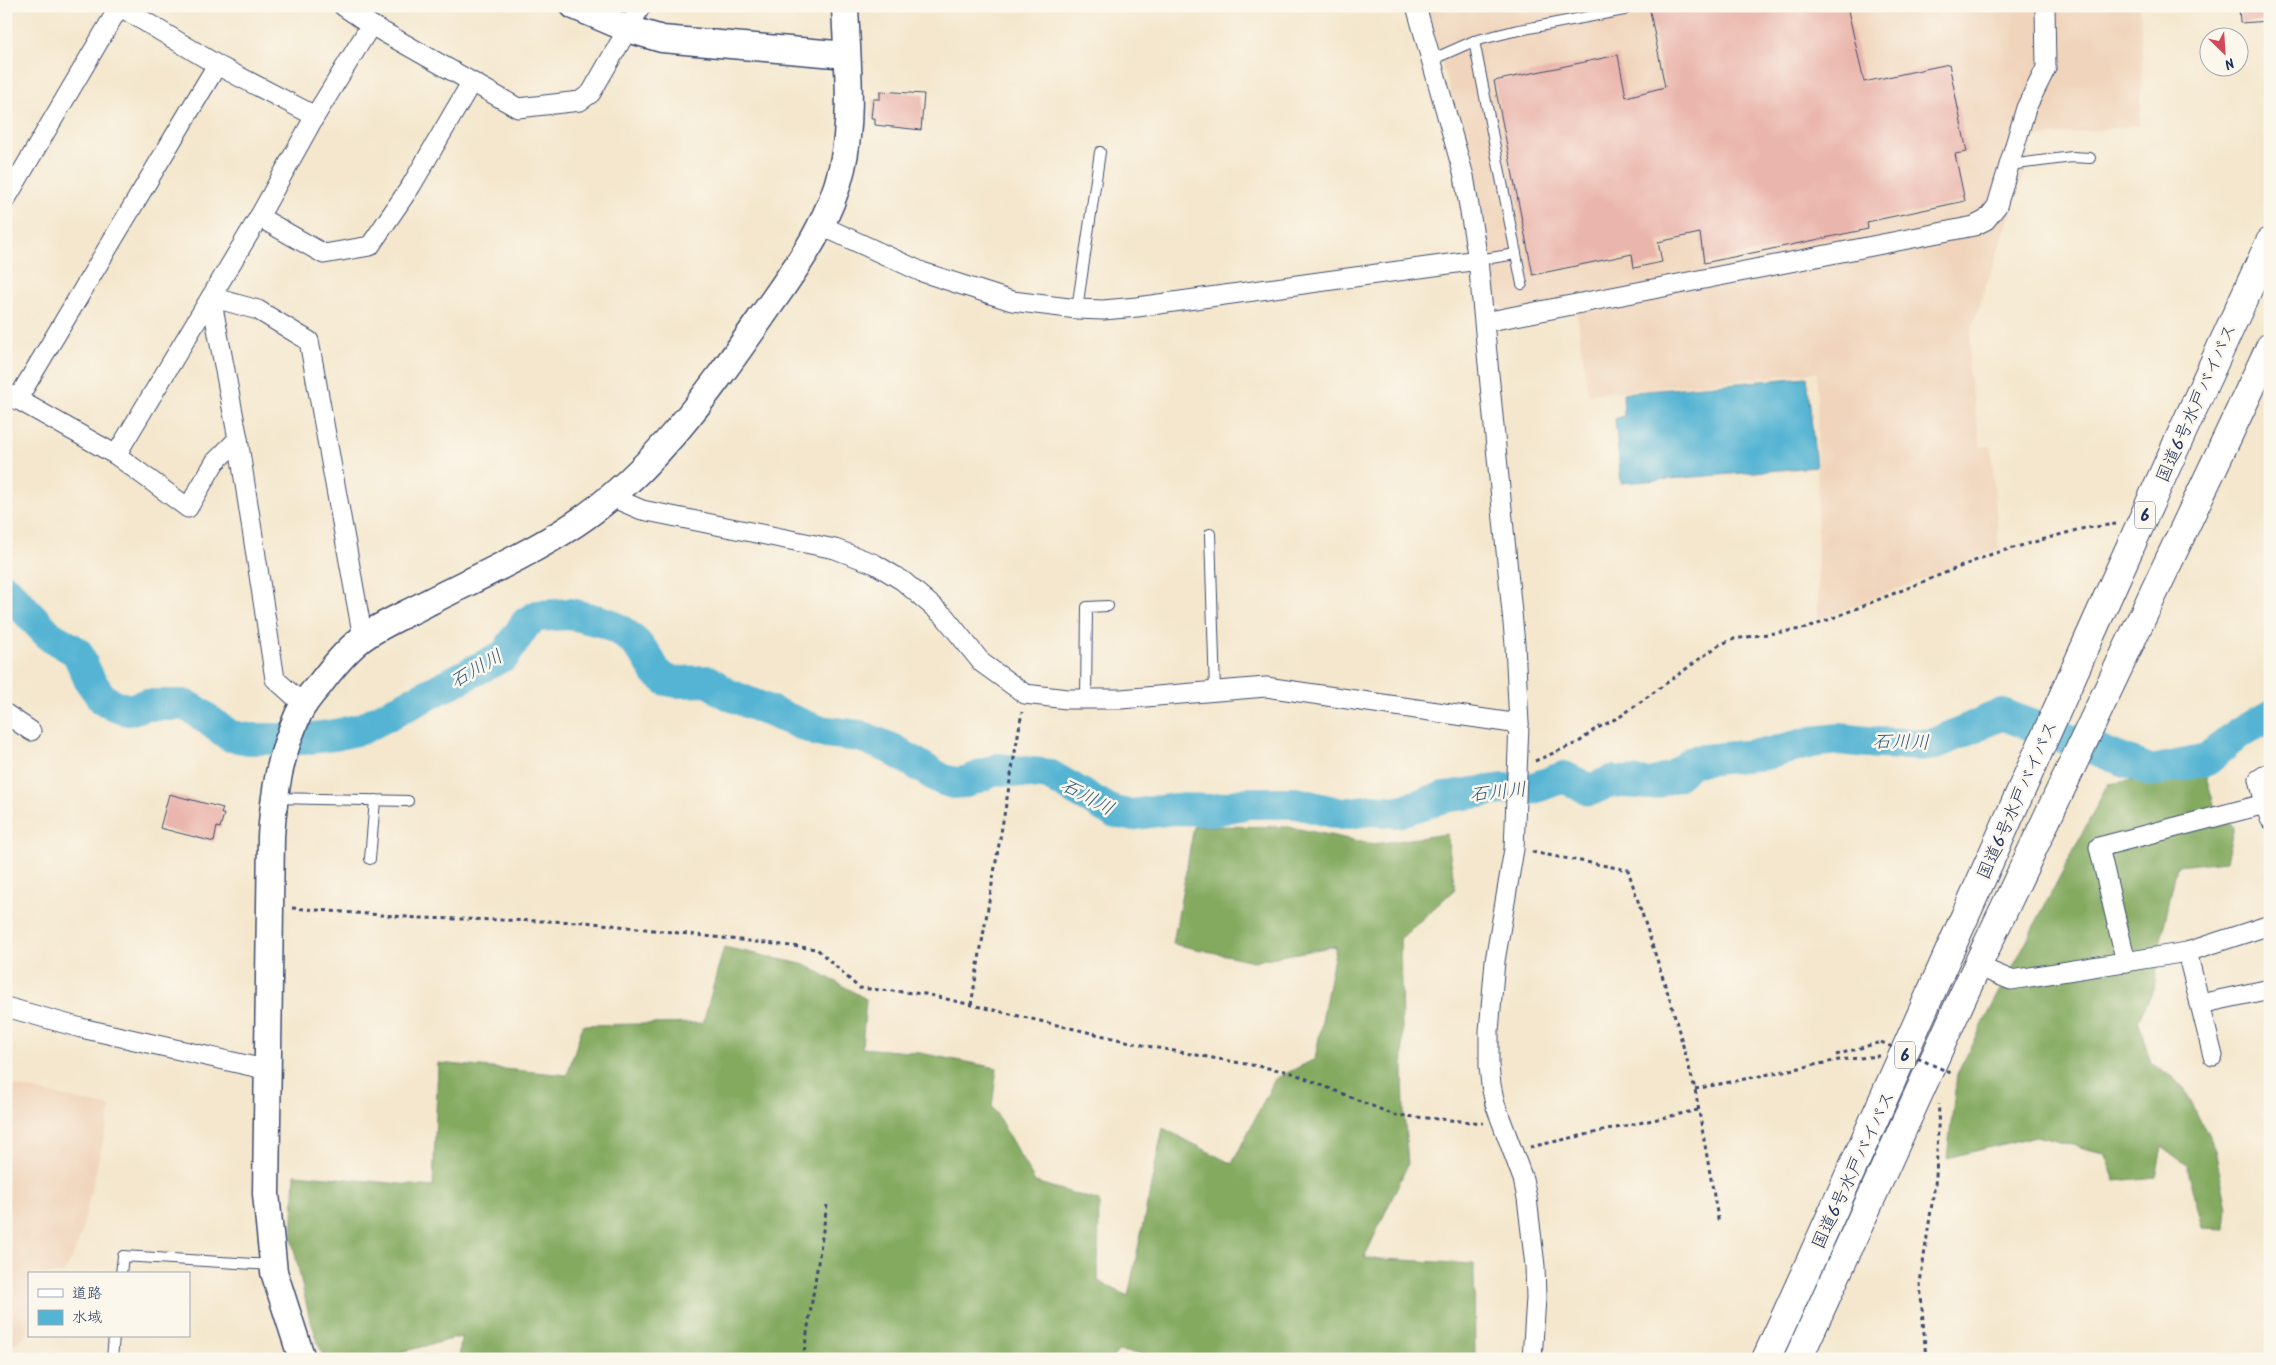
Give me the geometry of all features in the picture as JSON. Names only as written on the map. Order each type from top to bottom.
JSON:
[{"type":"highway","name":"国道6号水戸バイパス","points":[[1766,1359],[1903,1059],[2140,526],[2270,242]]},
{"type":"highway","name":"国道6号水戸バイパス","points":[[1798,1359],[1978,966],[2270,347]]},
{"type":"street","points":[[6,199],[119,6],[217,65],[315,116]]},
{"type":"street","points":[[343,6],[371,25],[518,108],[580,102],[591,93],[641,6]]},
{"type":"street","points":[[574,6],[628,29],[662,39],[847,55]]},
{"type":"street","points":[[302,1359],[273,1265],[266,1194],[270,907],[274,798],[280,763],[301,709],[341,657],[363,638],[546,542],[577,522],[654,457],[684,423],[742,345],[802,259],[822,226],[834,196],[847,140],[849,97],[845,6]]},
{"type":"street","points":[[1416,6],[1464,176],[1478,260],[1515,635],[1519,724],[1514,849],[1494,961],[1489,1031],[1490,1084],[1527,1198],[1535,1266],[1536,1298],[1532,1359]]},
{"type":"street","points":[[1485,322],[1974,226],[1986,220],[1997,206],[2026,108],[2046,68],[2044,6]]},
{"type":"street","points":[[116,455],[259,217],[315,116],[371,25]]},
{"type":"street","points":[[217,65],[12,396],[116,455],[188,508],[215,462],[238,439]]},
{"type":"street","points":[[259,217],[324,254],[370,246],[411,186],[471,82]]},
{"type":"street","points":[[822,226],[922,272],[1012,301],[1077,309],[1103,310],[1137,307],[1478,260]]},
{"type":"street","points":[[211,297],[238,439],[275,679],[301,709]]},
{"type":"street","points":[[211,297],[258,310],[309,341],[363,638]]},
{"type":"street","points":[[609,496],[642,510],[835,549],[875,564],[903,581],[944,618],[982,663],[1025,694],[1067,699],[1121,699],[1266,687],[1519,724]]},
{"type":"street","points":[[6,714],[31,731]]},
{"type":"street","points":[[2126,962],[2100,847],[2267,811],[2259,779],[2270,772]]},
{"type":"street","points":[[1978,966],[2011,980],[2187,952],[2270,925]]},
{"type":"street","points":[[2187,952],[2212,1056]]},
{"type":"street","points":[[2200,1004],[2270,989]]},
{"type":"street","points":[[6,1007],[80,1028],[269,1070]]},
{"type":"lane","points":[[1431,60],[1474,41],[1514,31],[1624,10],[1623,6]]},
{"type":"lane","points":[[1474,41],[1522,284]]},
{"type":"lane","points":[[1077,309],[1100,152]]},
{"type":"lane","points":[[2009,165],[2072,157],[2090,158]]},
{"type":"lane","points":[[1478,260],[1516,254]]},
{"type":"lane","points":[[1210,534],[1215,691]]},
{"type":"lane","points":[[1086,699],[1087,607],[1108,606]]},
{"type":"lane","points":[[274,798],[408,801]]},
{"type":"lane","points":[[370,859],[375,800]]},
{"type":"lane","points":[[121,1272],[123,1256],[273,1265]]},
{"type":"lane","points":[[112,1359],[114,1338]]},
{"type":"path","points":[[1517,780],[1536,761],[1579,742],[1594,730],[1621,716],[1719,646],[1734,639],[1808,628],[1992,554],[2080,528],[2114,524],[2140,526]]},
{"type":"path","points":[[972,1004],[1025,694]]},
{"type":"path","points":[[1514,849],[1628,870],[1672,1006],[1695,1089],[1719,1224]]},
{"type":"path","points":[[270,907],[419,918],[585,922],[817,949],[858,988],[925,994],[1147,1046],[1290,1072],[1394,1115],[1482,1124],[1501,1120]]},
{"type":"path","points":[[1836,1055],[1881,1042],[1953,1074]]},
{"type":"path","points":[[1695,1089],[1839,1060],[1880,1056],[1903,1059]]},
{"type":"path","points":[[1924,1083],[1938,1092],[1939,1105],[1936,1177],[1920,1283],[1926,1359]]},
{"type":"path","points":[[1513,1151],[1698,1110]]},
{"type":"path","points":[[803,1359],[827,1204]]},
{"type":"shaded area","points":[[1426,6],[2140,6],[2142,69],[2140,125],[2032,138],[2024,174],[1972,327],[1968,368],[1981,447],[1991,446],[1999,549],[1818,620],[1817,372],[1588,394],[1575,298],[1509,313],[1489,295],[1485,242],[1471,167]]},
{"type":"shaded area","points":[[6,1084],[111,1107],[80,1238],[72,1258],[64,1272],[28,1272],[28,1334],[6,1349]]},
{"type":"green space","points":[[2204,770],[2215,809],[2234,827],[2226,861],[2177,866],[2161,940],[2154,990],[2138,1020],[2151,1063],[2183,1086],[2215,1150],[2227,1208],[2225,1229],[2203,1228],[2187,1165],[2162,1147],[2156,1177],[2115,1181],[2104,1153],[2036,1136],[1947,1158],[1957,1074],[2108,784]]},
{"type":"green space","points":[[1194,826],[1289,827],[1374,844],[1447,834],[1455,889],[1400,939],[1404,1112],[1408,1164],[1364,1258],[1474,1264],[1475,1359],[1185,1359],[1118,1351],[1112,1359],[459,1359],[461,1337],[372,1359],[324,1359],[309,1316],[292,1240],[295,1174],[433,1187],[438,1063],[567,1075],[583,1025],[703,1023],[724,947],[806,965],[866,999],[862,1048],[920,1053],[997,1068],[992,1106],[1035,1182],[1099,1201],[1098,1281],[1128,1296],[1163,1128],[1232,1164],[1275,1079],[1315,1059],[1336,946],[1254,961],[1173,944]]},
{"type":"water","points":[[1807,377],[1816,467],[1621,483],[1615,419],[1624,416],[1623,393]]},
{"type":"building","points":[[1649,6],[1847,6],[1864,82],[1949,64],[1967,152],[1955,154],[1965,201],[1867,222],[1868,229],[1704,263],[1700,233],[1658,242],[1662,262],[1634,268],[1632,254],[1533,275],[1494,81],[1618,55],[1626,97],[1665,87]]},
{"type":"building","points":[[2239,6],[2270,6],[2270,21],[2240,23]]},
{"type":"building","points":[[880,91],[924,94],[921,130],[875,125],[875,118],[871,118],[873,99],[880,99]]},
{"type":"building","points":[[169,794],[223,808],[221,814],[224,814],[220,828],[217,827],[214,842],[160,828]]},
{"type":"waterway","name":"石川川","points":[[6,590],[50,636],[77,652],[90,681],[103,699],[115,706],[129,710],[145,705],[184,705],[195,710],[230,736],[249,739],[304,739],[361,729],[505,655],[526,623],[537,616],[571,614],[607,623],[621,631],[634,641],[647,656],[656,672],[666,680],[677,682],[709,681],[725,693],[818,731],[860,736],[892,749],[941,779],[953,783],[966,782],[998,769],[1049,775],[1113,812],[1130,815],[1174,809],[1214,810],[1248,803],[1296,803],[1342,814],[1372,810],[1397,812],[1444,797],[1503,789],[1531,789],[1564,777],[1591,790],[1611,781],[1652,784],[1675,776],[1693,761],[1766,754],[1812,742],[1839,739],[1932,745],[2002,714],[2152,771],[2207,760],[2239,733],[2270,716]]}]
